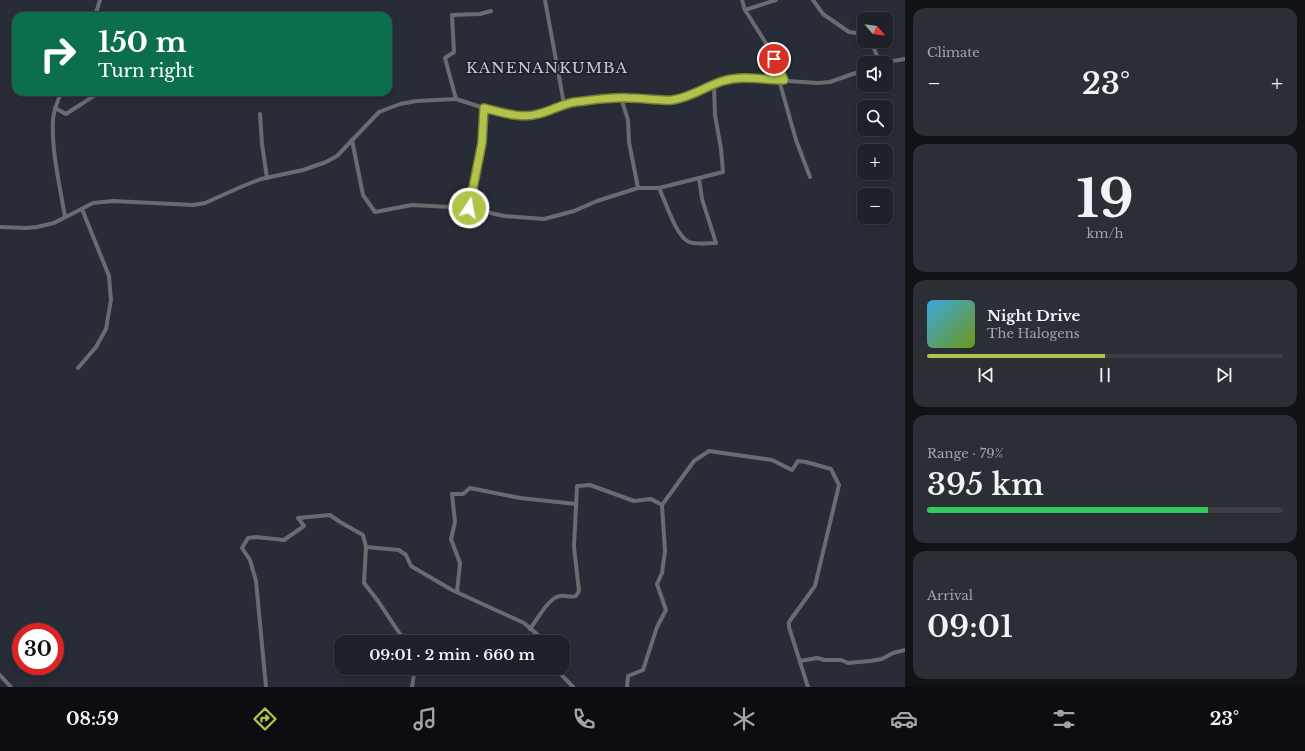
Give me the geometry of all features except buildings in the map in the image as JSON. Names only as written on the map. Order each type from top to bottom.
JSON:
[{"type":"street","points":[[96,12],[100,0]]},
{"type":"street","points":[[545,0],[564,104]]},
{"type":"street","points":[[742,0],[745,10],[769,48],[781,80],[796,140],[810,177]]},
{"type":"street","points":[[745,10],[776,0]]},
{"type":"street","points":[[813,0],[823,14],[849,32],[857,33]]},
{"type":"street","points":[[456,99],[445,58],[454,52],[452,15],[480,14],[491,11]]},
{"type":"street","points":[[893,61],[905,59]]},
{"type":"street","points":[[0,227],[26,228],[54,223],[93,203],[113,201],[193,205],[205,203],[243,186],[267,178],[303,170],[326,162],[336,156],[379,112],[400,104],[416,101],[456,99],[514,116],[535,115],[554,110],[564,104],[621,98],[672,100],[689,96],[723,81],[745,78],[818,83],[830,82],[857,72]]},
{"type":"street","points":[[352,140],[363,195],[375,212],[412,205],[469,208],[504,216],[544,219],[574,211],[597,201],[638,188],[660,188],[723,172],[721,149],[715,115],[714,85]]},
{"type":"street","points":[[60,96],[55,108],[53,120],[55,158],[65,217]]},
{"type":"street","points":[[55,108],[66,114],[94,96]]},
{"type":"street","points":[[621,98],[628,120],[629,142],[638,188]]},
{"type":"street","points":[[469,208],[482,143],[484,108]]},
{"type":"street","points":[[260,114],[262,144],[267,178]]},
{"type":"street","points":[[660,188],[680,234],[687,242],[699,244],[716,243],[702,199],[699,178]]},
{"type":"street","points":[[78,368],[96,347],[106,329],[111,300],[109,276],[82,209]]},
{"type":"street","points":[[627,687],[628,676],[643,670],[657,627],[666,610],[657,584],[662,573],[665,551],[662,505],[694,461],[709,451],[772,460],[792,470],[798,461],[806,462],[831,469],[839,485],[815,586],[789,622],[789,627],[808,687]]},
{"type":"street","points":[[530,629],[553,598],[562,595],[572,597],[576,596],[579,591],[574,547],[577,486],[590,485],[634,501],[651,499],[662,505]]},
{"type":"street","points":[[457,592],[460,563],[451,539],[456,522],[452,494],[463,494],[470,488],[520,498],[576,504]]},
{"type":"street","points":[[266,687],[256,581],[250,560],[242,548],[248,538],[256,537],[284,540],[304,526],[298,518],[330,514],[340,522],[364,535],[366,547],[364,583],[401,635]]},
{"type":"street","points":[[366,547],[399,550],[406,555],[412,566],[457,592],[524,623],[538,635]]},
{"type":"street","points":[[800,661],[817,658],[824,660],[841,660],[848,663],[870,661],[882,659],[894,653],[905,650]]},
{"type":"street","points":[[0,675],[11,687]]},
{"type":"street","points":[[412,687],[414,675]]},
{"type":"street","points":[[562,675],[573,687]]},
{"type":"district","name":"KANENANKUMBA","points":[[547,68]]},
{"type":"route","points":[[469,208],[482,143],[484,108],[514,116],[535,115],[554,110],[564,104],[594,100],[614,98],[672,100],[689,96],[723,81],[745,78],[784,80],[774,59]]}]
